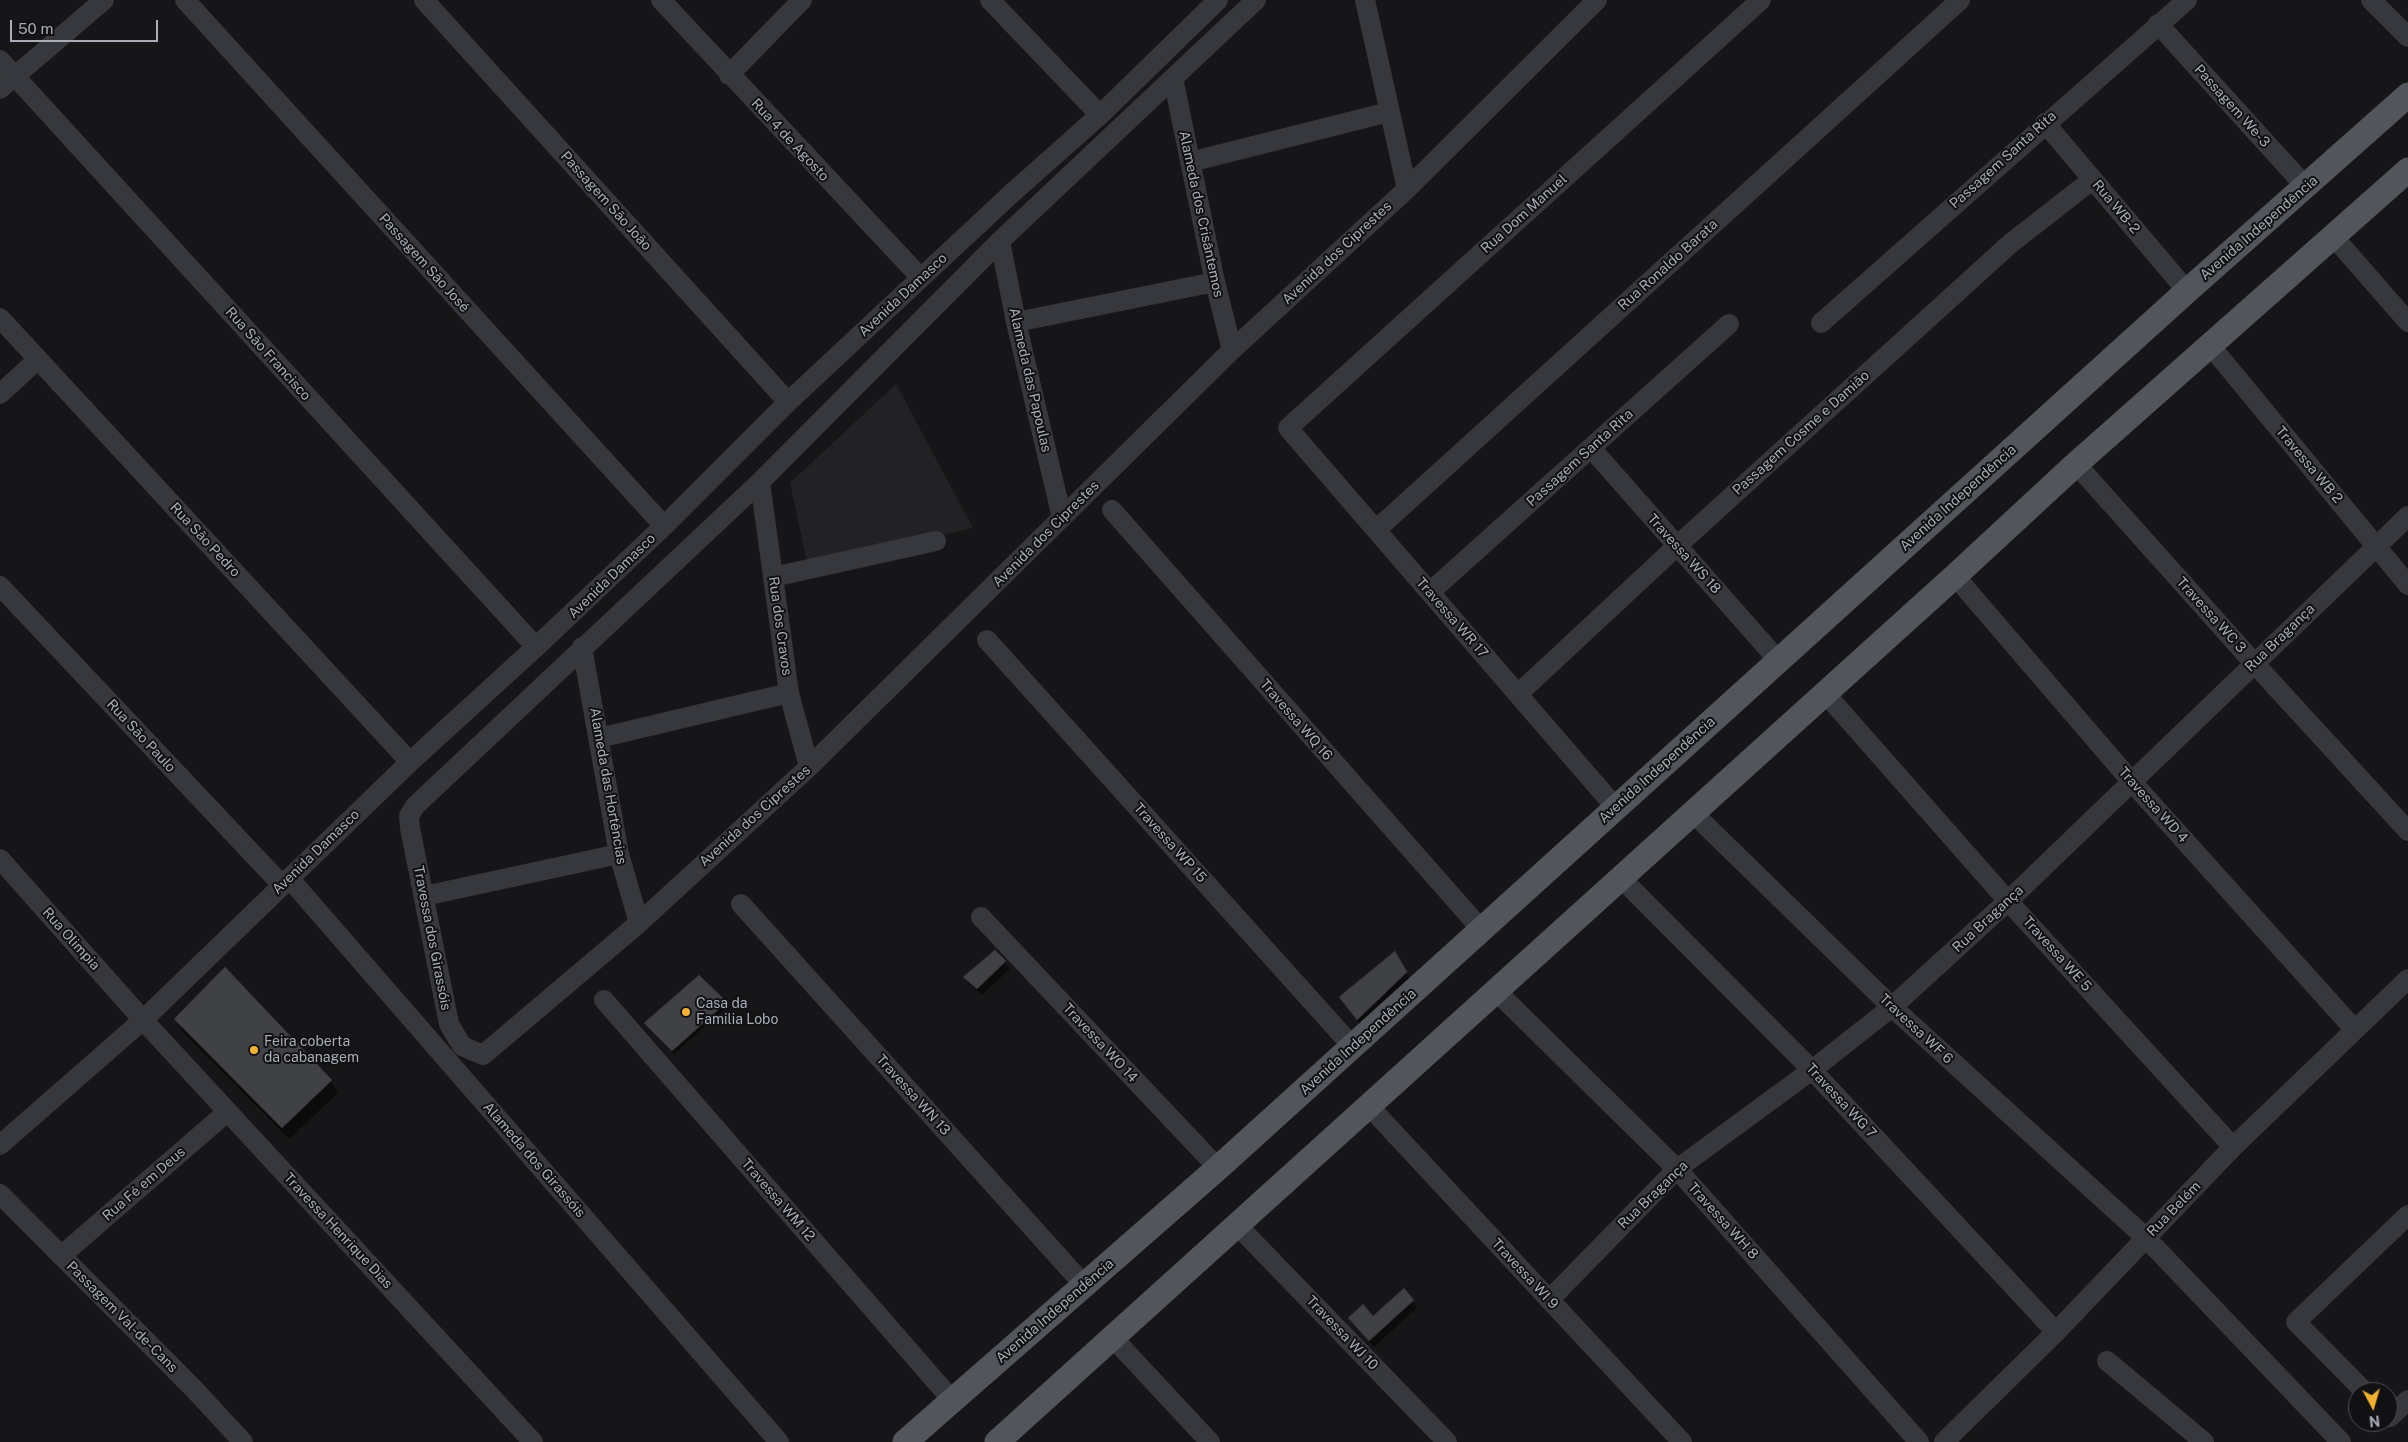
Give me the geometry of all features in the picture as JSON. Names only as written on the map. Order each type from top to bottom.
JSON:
[{"type":"main road","name":"Avenida Independência","points":[[905,1442],[1218,1168],[2187,291],[2408,95]]},
{"type":"main road","points":[[997,1442],[2209,344],[2408,170]]},
{"type":"street","points":[[7,83],[104,0]]},
{"type":"street","name":"Passagem São José","points":[[184,0],[664,526]]},
{"type":"street","name":"Passagem São João","points":[[424,0],[788,402]]},
{"type":"street","name":"Rua 4 de Agosto","points":[[661,0],[729,75],[921,278]]},
{"type":"street","points":[[729,75],[802,0]]},
{"type":"street","points":[[990,0],[1100,115]]},
{"type":"street","name":"Avenida Damasco","points":[[0,1145],[143,1020],[410,762],[536,647],[664,526],[788,402],[1100,115],[1218,0]]},
{"type":"street","name":"Avenida Damasco","points":[[415,806],[582,647],[760,482],[1000,241],[1256,0]]},
{"type":"street","points":[[1365,0],[1407,189]]},
{"type":"street","name":"Avenida dos Ciprestes","points":[[483,1055],[639,923],[809,768],[1232,350],[1407,189],[1578,8],[1597,0]]},
{"type":"street","name":"Rua Dom Manuel","points":[[1288,428],[1761,0]]},
{"type":"street","name":"Rua Ronaldo Barata","points":[[1376,530],[1960,0]]},
{"type":"street","name":"Passagem Santa Rita","points":[[1821,323],[2045,123],[2187,0]]},
{"type":"street","points":[[2371,0],[2408,37]]},
{"type":"street","name":"Passagem We-3","points":[[2158,24],[2306,187]]},
{"type":"street","name":"Rua São Francisco","points":[[0,60],[7,83],[536,647]]},
{"type":"street","name":"Alameda dos Crisântemos","points":[[1173,78],[1215,282],[1232,350]]},
{"type":"street","points":[[1190,162],[1389,112]]},
{"type":"street","name":"Rua WB-2","points":[[2045,123],[2187,291]]},
{"type":"street","name":"Passagem Cosme e Damião","points":[[1518,694],[1677,546],[2011,243],[2092,180]]},
{"type":"street","points":[[2333,236],[2408,322]]},
{"type":"street","name":"Alameda das Papoulas","points":[[1000,241],[1016,322],[1062,518]]},
{"type":"street","points":[[1016,322],[1215,282]]},
{"type":"street","name":"Rua São Pedro","points":[[0,318],[410,762]]},
{"type":"street","name":"Passagem Santa Rita","points":[[1430,592],[1729,324]]},
{"type":"street","name":"Travessa WB 2","points":[[2209,344],[2408,585]]},
{"type":"street","points":[[0,394],[38,359]]},
{"type":"street","name":"Travessa WR 17","points":[[1288,428],[1616,808]]},
{"type":"street","name":"Travessa WS 18","points":[[1591,448],[1778,660]]},
{"type":"street","name":"Travessa WC 3","points":[[2076,464],[2408,831]]},
{"type":"street","name":"Rua dos Cravos","points":[[760,482],[789,693],[809,768]]},
{"type":"street","name":"Travessa WQ 16","points":[[1112,510],[1481,929]]},
{"type":"street","name":"Rua Bragança","points":[[1549,1300],[1677,1169],[1812,1070],[1892,1007],[2008,900],[2408,516]]},
{"type":"street","points":[[773,577],[936,541]]},
{"type":"street","name":"Travessa WD 4","points":[[1955,576],[2131,781],[2355,1030]]},
{"type":"street","name":"Rua São Paulo","points":[[0,586],[285,882]]},
{"type":"street","name":"Travessa WP 15","points":[[987,640],[1353,1047]]},
{"type":"street","name":"Alameda das Hortências","points":[[582,647],[619,854],[639,923]]},
{"type":"street","name":"Travessa WE 5","points":[[1824,692],[2008,900],[2233,1147]]},
{"type":"street","points":[[599,738],[789,693]]},
{"type":"street","name":"Travessa dos Girassóis","points":[[415,806],[410,816],[410,828],[450,1024],[462,1046],[483,1055]]},
{"type":"street","name":"Travessa WF 6","points":[[1693,813],[1892,1007],[2146,1238],[2341,1442]]},
{"type":"street","points":[[424,896],[619,854]]},
{"type":"street","name":"Rua Olimpia","points":[[0,859],[143,1020]]},
{"type":"street","name":"Travessa WG 7","points":[[1620,877],[1812,1070],[2056,1332]]},
{"type":"street","name":"Alameda dos Girassóis","points":[[285,882],[779,1442]]},
{"type":"street","name":"Travessa WN 13","points":[[741,904],[1085,1286]]},
{"type":"street","name":"Travessa WO 14","points":[[981,917],[1218,1168]]},
{"type":"street","name":"Rua Belém","points":[[1944,1442],[2056,1332],[2233,1147],[2408,979]]},
{"type":"street","name":"Travessa WH 8","points":[[1495,990],[1677,1169],[1919,1442]]},
{"type":"street","name":"Travessa WM 12","points":[[604,1000],[952,1400]]},
{"type":"street","name":"Travessa Henrique Dias","points":[[143,1020],[533,1442]]},
{"type":"street","name":"Travessa WI 9","points":[[1368,1105],[1682,1442]]},
{"type":"street","name":"Rua Fé em Deus","points":[[61,1256],[227,1112]]},
{"type":"street","name":"Passagem Val-de-Cans","points":[[0,1194],[194,1389],[243,1442]]},
{"type":"street","points":[[2355,1382],[2296,1322],[2408,1216]]},
{"type":"street","name":"Travessa WJ 10","points":[[1236,1224],[1447,1442]]},
{"type":"street","points":[[1113,1338],[1210,1442]]},
{"type":"street","points":[[2107,1361],[2204,1442]]},
{"type":"street","points":[[2398,1408],[2408,1400]]},
{"type":"shaded area","points":[[896,384],[973,528],[808,566],[790,483]]},
{"type":"building","points":[[995,950],[1006,961],[977,989],[963,977]]},
{"type":"building","points":[[1395,951],[1407,972],[1357,1020],[1339,997]]},
{"type":"building","name":"Feira coberta da cabanagem","points":[[225,967],[332,1080],[282,1128],[174,1019]]},
{"type":"building","name":"Casa da Familia Lobo","points":[[699,975],[727,1002],[672,1051],[644,1023]]},
{"type":"building","points":[[1404,1288],[1414,1300],[1369,1341],[1348,1318],[1363,1304],[1373,1316]]},
{"type":"place","name":"Casa da Familia Lobo","points":[[686,1012]]},
{"type":"place","name":"Feira coberta da cabanagem","points":[[254,1050]]}]
